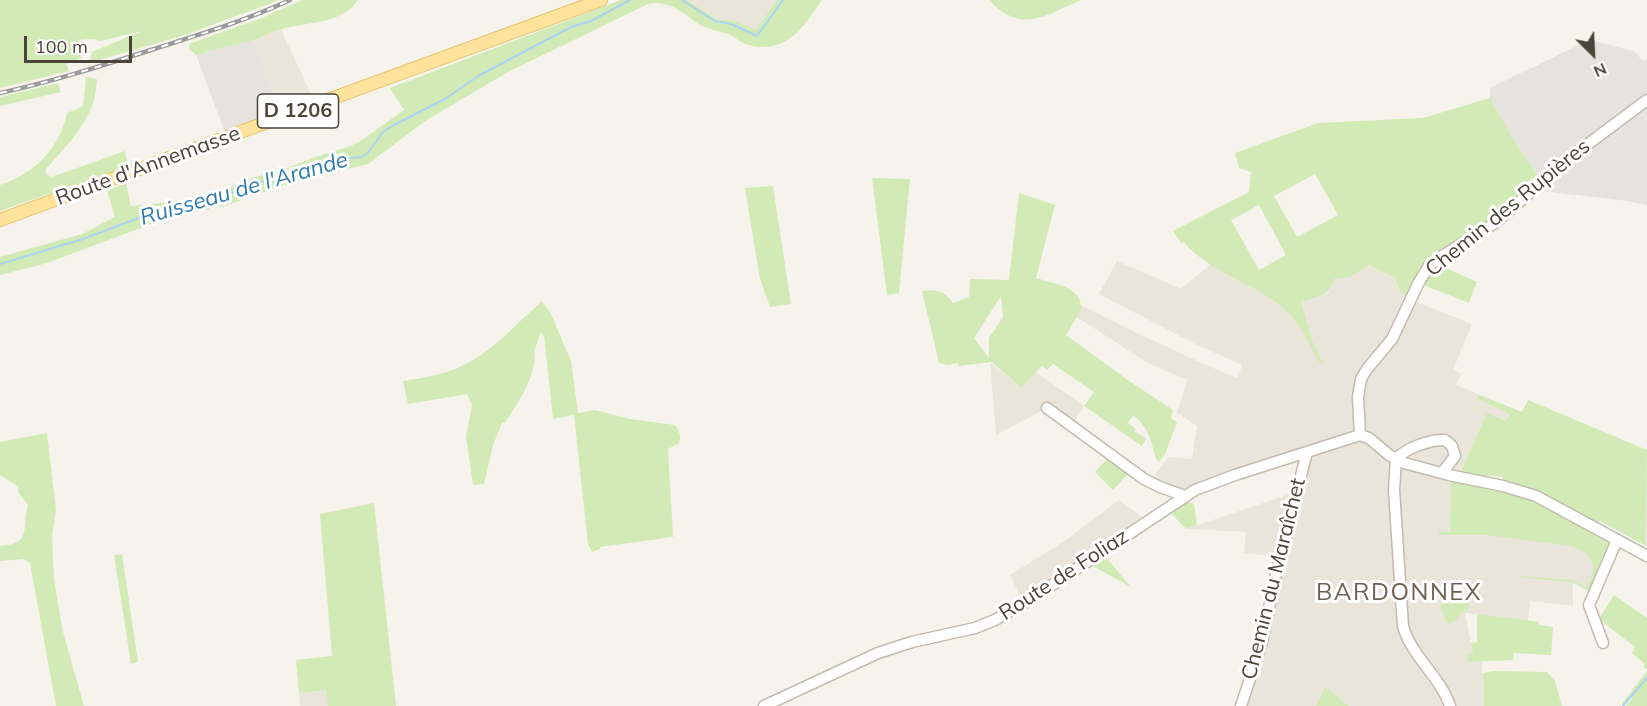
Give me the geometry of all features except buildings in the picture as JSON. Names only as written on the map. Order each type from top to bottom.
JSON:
[{"type":"main road","name":"Route d'Annemasse","points":[[0,220],[601,0]]},
{"type":"street","name":"Chemin des Rupières","points":[[1360,435],[1358,397],[1364,373],[1392,339],[1429,266],[1495,223],[1572,156],[1647,100]]},
{"type":"street","points":[[1047,408],[1144,479],[1185,496]]},
{"type":"street","name":"Route de Foliaz","points":[[764,706],[878,653],[912,642],[975,628],[995,620],[1028,601],[1185,496],[1229,477],[1360,435]]},
{"type":"street","points":[[1360,435],[1369,438],[1384,452],[1396,459],[1442,473],[1529,494],[1647,556]]},
{"type":"street","points":[[1442,473],[1455,456],[1452,446],[1445,440],[1430,442],[1403,453],[1396,459],[1394,490],[1403,626],[1410,645],[1438,680],[1450,706]]},
{"type":"street","name":"Chemin du Maraîchet","points":[[1241,706],[1262,642],[1306,452]]},
{"type":"street","points":[[1603,643],[1589,605],[1617,540]]},
{"type":"shaded area","points":[[687,0],[777,0],[756,31],[735,21],[716,19]]},
{"type":"shaded area","points":[[281,29],[313,99],[280,111],[252,41]]},
{"type":"shaded area","points":[[252,40],[280,111],[224,130],[196,55]]},
{"type":"shaded area","points":[[1589,40],[1634,51],[1643,61],[1647,59],[1647,205],[1541,191],[1540,179],[1515,142],[1490,98],[1490,88]]},
{"type":"shaded area","points":[[1117,261],[1181,289],[1211,264],[1265,295],[1286,310],[1322,361],[1313,342],[1301,302],[1328,293],[1334,279],[1350,277],[1369,265],[1395,278],[1399,290],[1414,301],[1472,324],[1453,370],[1461,374],[1456,385],[1480,395],[1478,400],[1510,413],[1506,421],[1487,413],[1460,473],[1451,480],[1481,533],[1577,545],[1606,557],[1590,592],[1573,583],[1573,606],[1530,601],[1528,621],[1465,613],[1473,654],[1468,662],[1482,661],[1484,706],[1349,706],[1325,688],[1316,706],[1239,706],[1256,653],[1276,555],[1244,554],[1246,532],[1186,529],[1293,493],[1301,459],[1209,487],[1192,496],[1148,483],[1169,457],[1192,459],[1197,426],[1177,413],[1187,380],[1146,362],[1077,317],[1081,305],[1143,336],[1238,378],[1242,365],[1195,344],[1099,294]]},
{"type":"shaded area","points":[[990,362],[1021,388],[1036,372],[1084,406],[1070,428],[1047,408],[996,435]]},
{"type":"shaded area","points":[[1119,500],[1143,518],[1021,598],[1010,575],[1066,540]]},
{"type":"shaded area","points":[[326,690],[328,706],[300,706],[299,693]]},
{"type":"green space","points":[[0,0],[279,0],[188,34],[89,63],[92,52],[142,31],[100,41],[79,40],[78,48],[81,58],[66,64],[69,71],[0,88]]},
{"type":"green space","points":[[302,0],[358,0],[343,14],[334,18],[282,29],[251,41],[196,55],[189,49],[189,44],[262,18]]},
{"type":"green space","points":[[621,0],[687,0],[716,19],[735,21],[756,30],[777,0],[822,0],[793,36],[774,46],[762,47],[746,44],[728,34],[702,26],[672,7],[661,3],[648,4],[508,72],[425,121],[368,164],[285,185],[227,205],[165,219],[47,263],[0,275],[0,257],[82,234],[115,217],[107,190],[126,183],[131,206],[183,201],[209,195],[244,180],[283,170],[348,147],[359,142],[404,110],[390,88]]},
{"type":"green space","points":[[989,0],[1081,0],[1045,16],[1023,19],[1012,17],[1001,11]]},
{"type":"green space","points":[[86,77],[97,79],[95,97],[89,113],[72,139],[45,170],[46,174],[52,177],[125,151],[128,166],[0,211],[0,185],[34,167],[52,148],[64,126],[67,113],[82,107]]},
{"type":"green space","points":[[58,83],[61,92],[0,106],[0,97]]},
{"type":"green space","points":[[1490,98],[1515,142],[1540,179],[1505,211],[1440,252],[1408,297],[1399,290],[1395,278],[1369,265],[1350,277],[1334,279],[1330,289],[1326,292],[1301,302],[1313,342],[1322,361],[1320,363],[1290,314],[1260,292],[1206,261],[1184,242],[1181,243],[1173,231],[1249,192],[1251,172],[1239,168],[1235,153],[1318,123],[1423,118]],"holes":[[[1315,174],[1338,215],[1297,237],[1274,196]],[[1259,205],[1286,255],[1259,270],[1231,220]]]},
{"type":"green space","points":[[872,178],[910,179],[899,293],[887,295]]},
{"type":"green space","points":[[773,186],[791,304],[770,307],[760,279],[745,188]]},
{"type":"green space","points":[[1019,193],[1055,205],[1036,278],[1066,287],[1077,296],[1081,310],[1066,335],[1173,410],[1171,418],[1177,422],[1165,454],[1159,462],[1143,424],[1133,415],[1128,423],[1136,429],[1134,431],[1146,439],[1142,446],[1084,406],[1094,392],[1053,364],[1047,370],[1042,366],[1021,388],[992,362],[958,366],[958,363],[947,365],[939,363],[922,291],[940,292],[953,303],[969,297],[970,279],[1009,280]],"holes":[[[1001,296],[1003,317],[989,338],[989,358],[974,338]]]},
{"type":"green space","points":[[1437,264],[1477,282],[1469,303],[1421,284]]},
{"type":"green space","points":[[542,301],[550,312],[571,361],[578,413],[595,410],[630,419],[675,425],[678,429],[679,443],[668,449],[673,537],[600,547],[592,552],[588,544],[574,415],[553,419],[544,336],[541,332],[534,352],[534,363],[529,382],[505,423],[502,423],[493,445],[484,484],[473,485],[466,437],[472,405],[467,394],[408,404],[403,381],[428,377],[466,364],[495,344]]},
{"type":"green space","points":[[1480,395],[1522,412],[1528,400],[1647,450],[1646,546],[1600,521],[1596,523],[1500,481],[1504,477],[1460,473],[1487,413],[1506,421],[1510,414],[1477,399]]},
{"type":"green space","points":[[47,433],[56,510],[52,536],[54,580],[63,632],[84,706],[56,706],[30,563],[23,559],[0,561],[0,546],[17,542],[24,534],[28,505],[18,492],[19,487],[0,475],[0,442]]},
{"type":"green space","points":[[1110,456],[1131,471],[1113,490],[1095,472]]},
{"type":"green space","points":[[1451,480],[1526,498],[1610,542],[1590,592],[1572,582],[1518,577],[1571,580],[1586,587],[1593,573],[1593,567],[1589,557],[1579,549],[1486,535],[1439,535],[1438,532],[1457,532],[1450,531]]},
{"type":"green space","points":[[1184,501],[1194,504],[1197,525],[1186,529],[1169,511]]},
{"type":"green space","points":[[374,503],[396,706],[328,706],[326,690],[299,693],[296,660],[332,656],[320,514]]},
{"type":"green space","points":[[122,554],[138,662],[131,664],[114,555]]},
{"type":"green space","points":[[1103,554],[1131,587],[1089,564]]},
{"type":"green space","points":[[1463,595],[1473,597],[1469,609],[1450,624],[1446,622],[1440,605],[1461,602]]},
{"type":"green space","points":[[1614,595],[1647,618],[1647,669],[1643,667],[1645,664],[1632,653],[1635,647],[1599,619]]},
{"type":"green space","points":[[1477,614],[1539,622],[1539,625],[1553,627],[1551,655],[1514,653],[1513,660],[1468,662],[1467,654],[1473,653],[1471,643],[1477,642]]},
{"type":"green space","points":[[1494,671],[1547,672],[1555,681],[1562,706],[1484,706],[1483,673]]},
{"type":"green space","points":[[1647,671],[1647,706],[1626,706],[1632,697],[1620,706]]},
{"type":"green space","points":[[1325,687],[1349,706],[1316,706]]},
{"type":"waterway","name":"Ruisseau de l'Arande","points":[[0,264],[83,239],[165,208],[204,201],[237,191],[250,183],[278,180],[338,159],[362,157],[367,154],[383,132],[392,126],[445,99],[478,76],[571,27],[591,21],[630,0]]},
{"type":"waterway","name":"Ruisseau de l'Arande","points":[[682,0],[715,21],[731,24],[757,36],[783,0]]},
{"type":"waterway","points":[[1623,706],[1647,678]]},
{"type":"railway","points":[[0,93],[76,73],[186,39],[290,0]]},
{"type":"district","name":"BARDONNEX","points":[[1399,593]]}]
